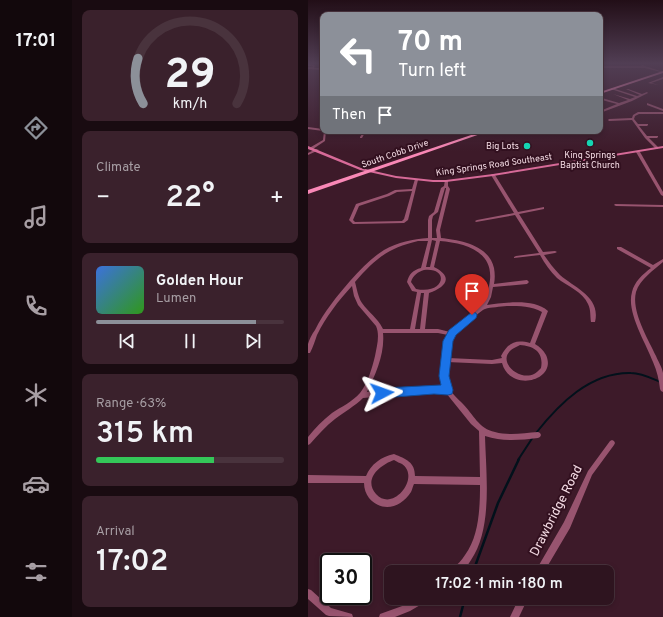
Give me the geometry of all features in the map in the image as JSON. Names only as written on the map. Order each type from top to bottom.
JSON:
[{"type":"main road","name":"South Cobb Drive","points":[[308,192],[478,134]]},
{"type":"street","points":[[624,93],[638,97]]},
{"type":"street","points":[[605,110],[645,94],[640,93]]},
{"type":"street","points":[[614,94],[631,100]]},
{"type":"street","points":[[603,99],[618,104]]},
{"type":"street","points":[[648,104],[663,111]]},
{"type":"street","points":[[633,111],[638,113],[663,111]]},
{"type":"street","points":[[633,119],[638,113]]},
{"type":"street","points":[[610,120],[616,118],[633,119]]},
{"type":"street","points":[[633,119],[646,137],[657,148]]},
{"type":"street","points":[[637,125],[647,125]]},
{"type":"street","points":[[308,128],[320,130]]},
{"type":"street","points":[[308,154],[312,148],[321,143],[325,138],[324,134]]},
{"type":"street","points":[[646,137],[657,137]]},
{"type":"street","name":"King Springs Road Southeast","points":[[312,148],[370,172],[446,184],[663,147]]},
{"type":"street","points":[[638,152],[663,194]]},
{"type":"street","points":[[493,175],[549,266],[561,278],[581,291],[588,298],[593,313],[592,322]]},
{"type":"street","points":[[414,188],[396,191],[357,205],[351,220],[354,223],[403,222],[406,220],[414,188],[416,180]]},
{"type":"street","points":[[423,269],[430,239],[431,216],[436,212],[443,188],[446,184]]},
{"type":"street","points":[[432,268],[438,239],[438,230],[448,188],[446,184]]},
{"type":"street","points":[[439,202],[444,202]]},
{"type":"street","points":[[616,205],[663,206]]},
{"type":"street","points":[[477,220],[544,208]]},
{"type":"street","points":[[308,351],[330,309],[372,261],[404,243],[420,239],[456,241],[469,245],[481,252],[489,262],[492,269],[490,294],[482,307],[451,334],[448,341],[444,376],[448,390],[482,430],[491,434],[502,436],[538,435]]},
{"type":"street","points":[[619,248],[653,267]]},
{"type":"street","points":[[516,257],[555,252]]},
{"type":"street","points":[[663,260],[653,267],[637,286],[634,293],[634,306],[639,325],[661,372],[663,389]]},
{"type":"street","points":[[432,268],[442,274],[444,278],[440,287],[427,292],[419,292],[414,290],[409,282],[413,274],[423,269],[432,268]]},
{"type":"street","points":[[308,442],[332,417],[362,395],[375,365],[380,331],[377,323],[365,311],[358,300],[353,282]]},
{"type":"street","points":[[491,286],[527,282]]},
{"type":"street","points":[[412,331],[419,292]]},
{"type":"street","points":[[422,331],[427,292]]},
{"type":"street","points":[[482,307],[519,304],[535,305],[545,311],[532,345]]},
{"type":"street","points":[[380,331],[438,331],[451,334]]},
{"type":"street","points":[[519,343],[532,345],[542,352],[545,363],[540,373],[535,377],[528,378],[515,376],[509,372],[504,360],[504,354],[512,345],[519,343]]},
{"type":"street","points":[[445,360],[504,360]]},
{"type":"street","points":[[362,395],[434,389],[448,390]]},
{"type":"street","points":[[462,565],[471,553],[480,529],[482,430]]},
{"type":"street","name":"Drawbridge Road","points":[[544,565],[567,525],[590,473],[612,443]]},
{"type":"street","points":[[386,458],[402,458],[408,463],[412,471],[412,480],[409,490],[402,498],[394,503],[384,504],[371,496],[368,488],[368,480],[378,463],[386,458]]},
{"type":"street","points":[[308,479],[368,480]]},
{"type":"street","points":[[412,480],[482,481]]},
{"type":"street","points":[[308,593],[329,612],[349,617]]},
{"type":"street","points":[[382,617],[412,605]]},
{"type":"street","points":[[514,617],[520,605]]},
{"type":"waterway","points":[[536,433],[565,401],[589,384],[602,378],[616,374],[635,373],[647,376],[663,383]]},
{"type":"waterway","points":[[518,460],[533,437]]},
{"type":"waterway","points":[[476,565],[498,503],[519,459]]},
{"type":"waterway","points":[[460,617],[463,605]]},
{"type":"place","name":"King Springs Baptist Church","points":[[590,143]]},
{"type":"place","name":"Big Lots","points":[[527,146]]},
{"type":"route","points":[[382,393],[434,389],[448,390],[444,376],[448,341],[452,332],[472,315]]}]
